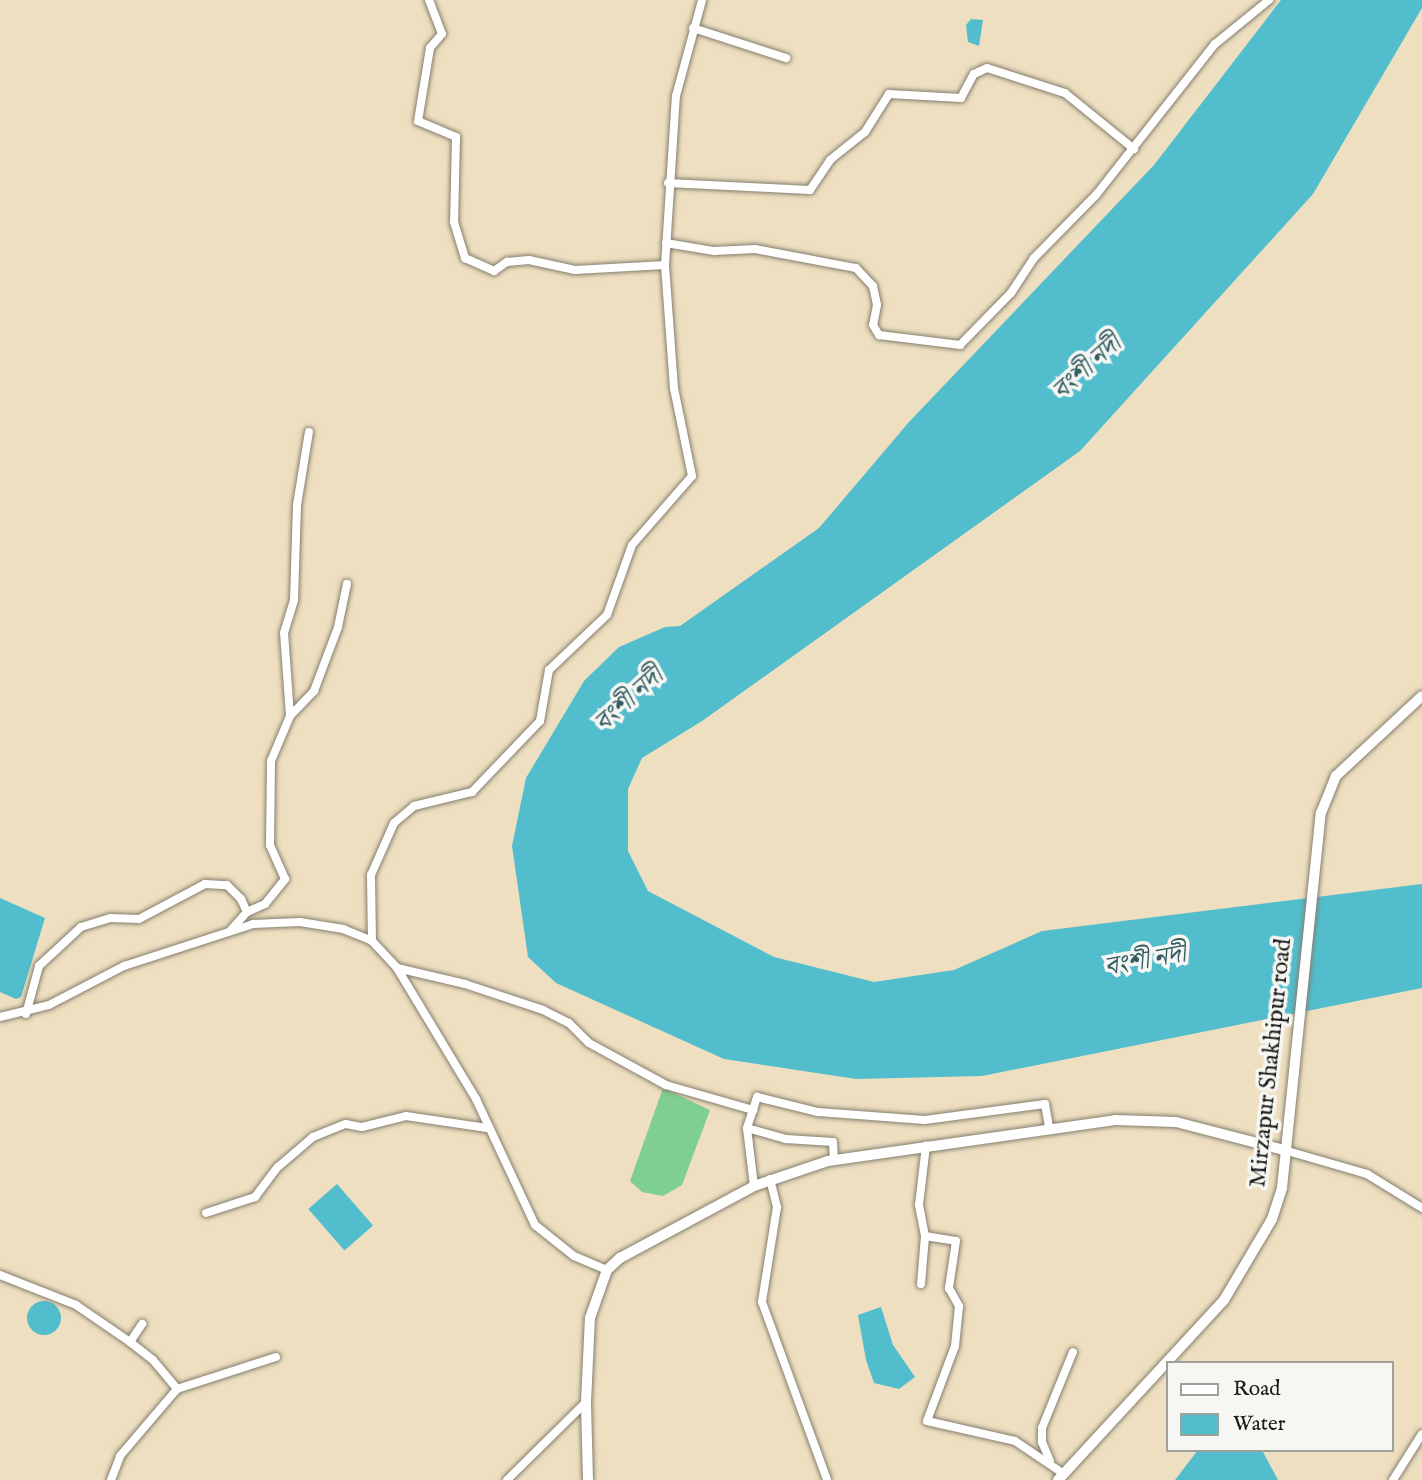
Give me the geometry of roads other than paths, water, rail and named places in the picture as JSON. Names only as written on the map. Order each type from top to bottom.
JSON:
[{"type":"street","points":[[429,0],[442,34],[430,48],[418,121],[456,137],[454,222],[465,258],[494,271],[507,262],[530,260],[575,270],[665,265]]},
{"type":"street","points":[[372,941],[371,875],[394,823],[414,806],[472,792],[540,721],[549,670],[607,615],[632,545],[648,522],[689,482],[692,471],[674,388],[665,265],[668,183],[676,96],[702,0]]},
{"type":"street","points":[[666,243],[714,251],[755,249],[856,268],[873,286],[877,305],[873,325],[879,335],[960,345],[1011,293],[1034,258],[1134,149],[1214,44],[1269,0]]},
{"type":"street","points":[[693,28],[786,58]]},
{"type":"street","points":[[668,183],[810,190],[823,167],[865,132],[889,94],[961,98],[974,74],[987,68],[1065,93],[1134,149]]},
{"type":"street","points":[[290,716],[284,633],[294,600],[297,505],[309,432]]},
{"type":"street","points":[[231,930],[247,912],[265,904],[285,879],[273,859],[268,820],[271,761],[290,716],[314,691],[338,627],[347,584]]},
{"type":"street","name":"Mirzapur Shakhipur road","points":[[1168,1361],[1224,1300],[1245,1269],[1282,1188],[1314,854],[1321,813],[1336,776],[1422,696]]},
{"type":"street","points":[[26,1014],[33,975],[81,927],[111,918],[139,919],[205,884],[227,885],[247,912]]},
{"type":"street","points":[[0,1017],[26,1014],[94,978],[231,930],[300,922],[343,929],[372,941],[397,968],[476,1099],[487,1128],[535,1225],[574,1256],[607,1270]]},
{"type":"street","points":[[397,968],[465,984],[544,1010],[569,1023],[589,1043],[666,1085],[752,1111]]},
{"type":"street","points":[[754,1186],[747,1128],[757,1097],[818,1112],[925,1120],[1045,1104],[1049,1126]]},
{"type":"street","points":[[206,1213],[255,1197],[278,1167],[313,1137],[346,1124],[362,1127],[406,1116],[487,1128]]},
{"type":"street","points":[[588,1480],[586,1402],[590,1318],[607,1270],[620,1258],[770,1179],[834,1160],[1049,1126],[1115,1120],[1176,1122],[1367,1174],[1422,1208]]},
{"type":"street","points":[[747,1128],[786,1139],[834,1142],[834,1160]]},
{"type":"street","points":[[921,1284],[925,1236],[919,1205],[926,1145]]},
{"type":"street","points":[[770,1179],[777,1207],[762,1301],[827,1480]]},
{"type":"street","points":[[925,1236],[956,1241],[949,1288],[959,1306],[955,1346],[927,1421],[1015,1441],[1054,1466]]},
{"type":"street","points":[[0,1275],[76,1306],[153,1360],[177,1389]]},
{"type":"street","points":[[130,1342],[142,1324]]},
{"type":"street","points":[[1061,1477],[1042,1442],[1042,1428],[1073,1352]]},
{"type":"street","points":[[111,1480],[120,1455],[177,1389],[276,1357]]},
{"type":"street","name":"Mirzapur Shakhipur road","points":[[1061,1477],[1166,1363]]},
{"type":"street","points":[[508,1480],[586,1402]]},
{"type":"street","points":[[1393,1480],[1422,1434]]},
{"type":"water","name":"বংশী নদী","points":[[1281,0],[1422,0],[1422,8],[1313,194],[1080,451],[702,721],[642,758],[628,789],[628,851],[648,891],[774,957],[874,982],[954,970],[1042,931],[1422,884],[1422,988],[982,1076],[856,1079],[724,1059],[556,983],[528,957],[512,846],[526,778],[584,681],[619,647],[665,627],[680,626],[819,528],[909,422],[1154,165]]},
{"type":"water","points":[[971,19],[983,20],[979,46],[968,42],[966,25]]},
{"type":"water","points":[[0,898],[45,918],[21,997],[16,999],[0,992]]},
{"type":"water","points":[[337,1184],[373,1226],[344,1250],[308,1209]]},
{"type":"water","points":[[44,1301],[56,1306],[61,1318],[56,1330],[44,1335],[32,1330],[27,1318],[32,1306]]},
{"type":"water","points":[[881,1307],[893,1345],[915,1377],[899,1389],[874,1383],[866,1360],[858,1315]]},
{"type":"water","points":[[1196,1452],[1263,1452],[1278,1480],[1175,1480]]}]
